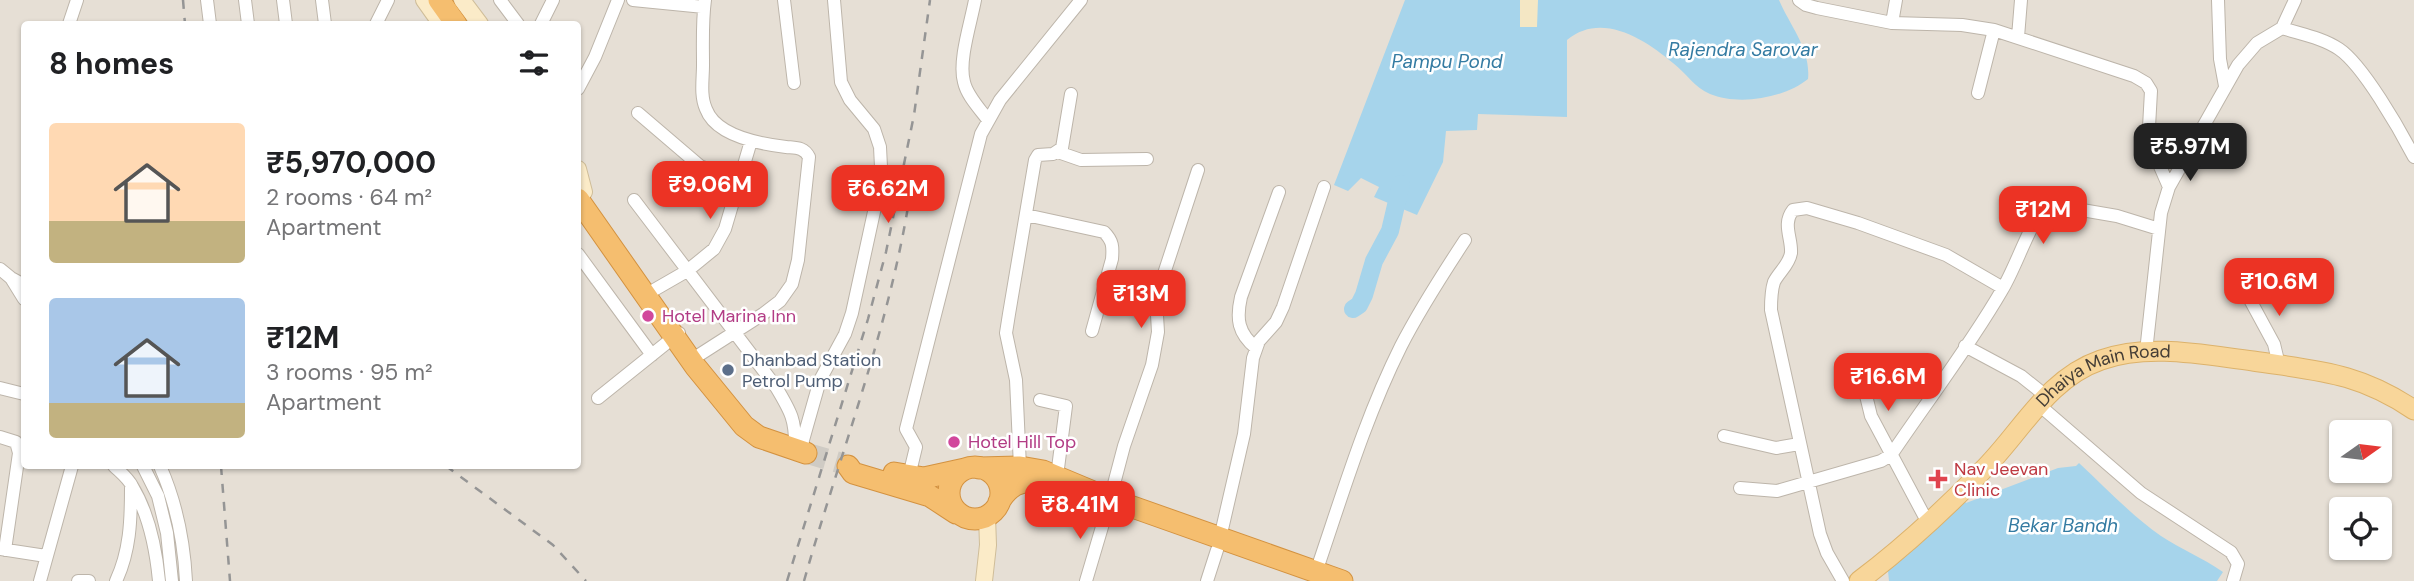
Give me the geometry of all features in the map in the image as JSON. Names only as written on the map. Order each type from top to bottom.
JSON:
[{"type":"highway","points":[[439,0],[454,21]]},
{"type":"highway","points":[[450,0],[465,21]]},
{"type":"highway","points":[[583,200],[654,290],[678,334],[699,355],[752,422],[759,436]]},
{"type":"highway","points":[[583,200],[678,334],[714,391],[744,426],[759,436],[801,452]]},
{"type":"highway","points":[[1108,504],[1057,476],[1020,467],[973,468],[924,478],[857,464],[846,465],[853,473],[937,499],[961,516],[974,519],[993,509],[1012,485],[1031,482],[1046,485],[1313,576],[1342,581]]},
{"type":"highway","points":[[961,516],[950,500],[950,487],[956,476],[973,468],[995,478],[1000,489],[993,509]]},
{"type":"main road","points":[[424,0],[439,21]]},
{"type":"main road","points":[[463,0],[478,21]]},
{"type":"main road","name":"Dhaiya Main Road","points":[[1859,581],[1928,523],[1984,470],[2042,400],[2069,376],[2087,365],[2119,355],[2146,352],[2204,355],[2333,373],[2373,385],[2414,410]]},
{"type":"main road","points":[[985,575],[993,509]]},
{"type":"street","points":[[70,21],[77,0]]},
{"type":"street","points":[[206,0],[210,21]]},
{"type":"street","points":[[245,0],[248,21]]},
{"type":"street","points":[[283,0],[286,21]]},
{"type":"street","points":[[322,0],[331,21]]},
{"type":"street","points":[[378,21],[388,0]]},
{"type":"street","points":[[500,0],[515,21]]},
{"type":"street","points":[[542,21],[553,0]]},
{"type":"street","points":[[581,83],[595,57],[618,0]]},
{"type":"street","points":[[634,0],[704,3],[703,99],[706,110],[720,125],[751,142],[803,149],[809,157],[798,260],[792,284],[780,301],[699,355]]},
{"type":"street","points":[[784,0],[793,83]]},
{"type":"street","points":[[801,452],[820,380],[845,334],[852,313],[877,198],[881,167],[880,147],[874,128],[850,100],[841,82],[834,0]]},
{"type":"street","points":[[975,0],[963,82],[967,92],[988,120]]},
{"type":"street","points":[[909,476],[916,447],[906,429],[981,134],[1000,100],[1081,0]]},
{"type":"street","points":[[1799,0],[1817,8],[1892,23],[1962,25],[1994,30],[2134,76],[2146,83],[2151,91],[2152,148],[2169,187]]},
{"type":"street","points":[[1892,23],[1896,0]]},
{"type":"street","points":[[2018,37],[2021,0]]},
{"type":"street","points":[[2218,0],[2220,59],[2225,86]]},
{"type":"street","points":[[2146,352],[2159,229],[2169,187],[2238,65],[2257,43],[2282,28],[2295,0]]},
{"type":"street","points":[[2282,28],[2327,42],[2351,58],[2414,157]]},
{"type":"street","points":[[1978,93],[1994,30]]},
{"type":"street","points":[[1058,152],[1062,148],[1071,94]]},
{"type":"street","points":[[638,113],[700,166],[738,182]]},
{"type":"street","points":[[654,290],[687,271],[714,249],[725,229],[751,142]]},
{"type":"street","points":[[1020,467],[1016,380],[1006,333],[1035,160],[1038,155],[1058,152],[1081,160],[1147,159]]},
{"type":"street","points":[[1086,581],[1124,446],[1150,373],[1158,332],[1156,298],[1198,170]]},
{"type":"street","points":[[1207,581],[1219,544],[1244,434],[1255,348],[1264,333],[1276,322],[1283,307],[1324,187]]},
{"type":"street","points":[[1255,348],[1244,338],[1238,325],[1238,313],[1241,297],[1279,192]]},
{"type":"street","points":[[634,200],[736,332],[789,409],[801,452]]},
{"type":"street","points":[[1740,488],[1777,491],[1881,461],[1891,455],[2003,288],[2047,204],[2117,216],[2159,229]]},
{"type":"street","points":[[1843,581],[1827,553],[1808,483],[1771,310],[1775,279],[1789,262],[1791,251],[1787,223],[1793,210],[1807,208],[1947,255],[2003,288]]},
{"type":"street","points":[[1026,215],[1104,232],[1111,239],[1112,258],[1092,331]]},
{"type":"street","points":[[1313,576],[1364,435],[1401,347],[1430,293],[1465,240]]},
{"type":"street","points":[[581,258],[652,355]]},
{"type":"street","points":[[0,269],[21,294]]},
{"type":"street","points":[[10,278],[21,284]]},
{"type":"street","points":[[2242,285],[2274,344],[2279,365]]},
{"type":"street","points":[[598,398],[678,334]]},
{"type":"street","points":[[1965,345],[2021,376],[2042,400],[2141,493],[2231,552],[2238,565],[2233,581]]},
{"type":"street","points":[[1862,379],[1871,416],[1928,523]]},
{"type":"street","points":[[0,388],[21,393]]},
{"type":"street","points":[[1040,400],[1066,406],[1057,476]]},
{"type":"street","points":[[1724,436],[1776,447],[1799,444]]},
{"type":"street","points":[[0,437],[16,442],[19,453],[3,550],[46,556]]},
{"type":"street","points":[[40,581],[71,469]]},
{"type":"street","points":[[117,469],[131,484],[148,519],[158,563],[159,581]]},
{"type":"street","points":[[144,469],[158,496],[167,533],[172,581]]},
{"type":"street","points":[[161,469],[178,518],[185,554],[186,581]]},
{"type":"street","points":[[116,581],[129,540],[131,484]]},
{"type":"street","points":[[78,581],[89,581]]},
{"type":"shaded area","points":[[0,0],[2414,0],[2414,581],[0,581]]},
{"type":"sand","points":[[1520,0],[1538,0],[1538,27],[1520,27]]},
{"type":"water","points":[[1405,0],[1520,0],[1520,27],[1537,27],[1538,0],[1779,0],[1803,48],[1808,79],[1775,95],[1748,100],[1722,98],[1700,88],[1662,54],[1636,38],[1608,28],[1580,32],[1567,40],[1567,117],[1478,114],[1477,130],[1446,131],[1443,162],[1417,215],[1374,197],[1379,187],[1361,178],[1348,191],[1334,185]]},
{"type":"water","name":"Bekar Bandh","points":[[2079,463],[2150,528],[2223,572],[2217,581],[1889,581],[1888,571],[1934,522],[1963,499],[1966,503],[2058,468],[2076,466]]},
{"type":"waterway","points":[[1353,309],[1359,305],[1364,295],[1374,261],[1390,231],[1401,184]]},
{"type":"tunnel","points":[[806,453],[844,464]]},
{"type":"railway","points":[[183,0],[185,21]]},
{"type":"railway","points":[[787,581],[886,252],[914,115],[930,0]]},
{"type":"railway","points":[[804,581],[882,323],[906,218],[914,165]]},
{"type":"railway","points":[[221,469],[230,581]]},
{"type":"railway","points":[[450,469],[553,545],[586,581]]},
{"type":"place","name":"Hotel Marina Inn","points":[[648,316]]},
{"type":"place","name":"Dhanbad Station Petrol Pump","points":[[728,370]]},
{"type":"place","name":"Hotel Hill Top","points":[[954,442]]},
{"type":"place","name":"Nav Jeevan Clinic","points":[[1938,479]]},
{"type":"water label","name":"Rajendra Sarovar","points":[[1743,49]]},
{"type":"water label","name":"Pampu Pond","points":[[1447,61]]}]
